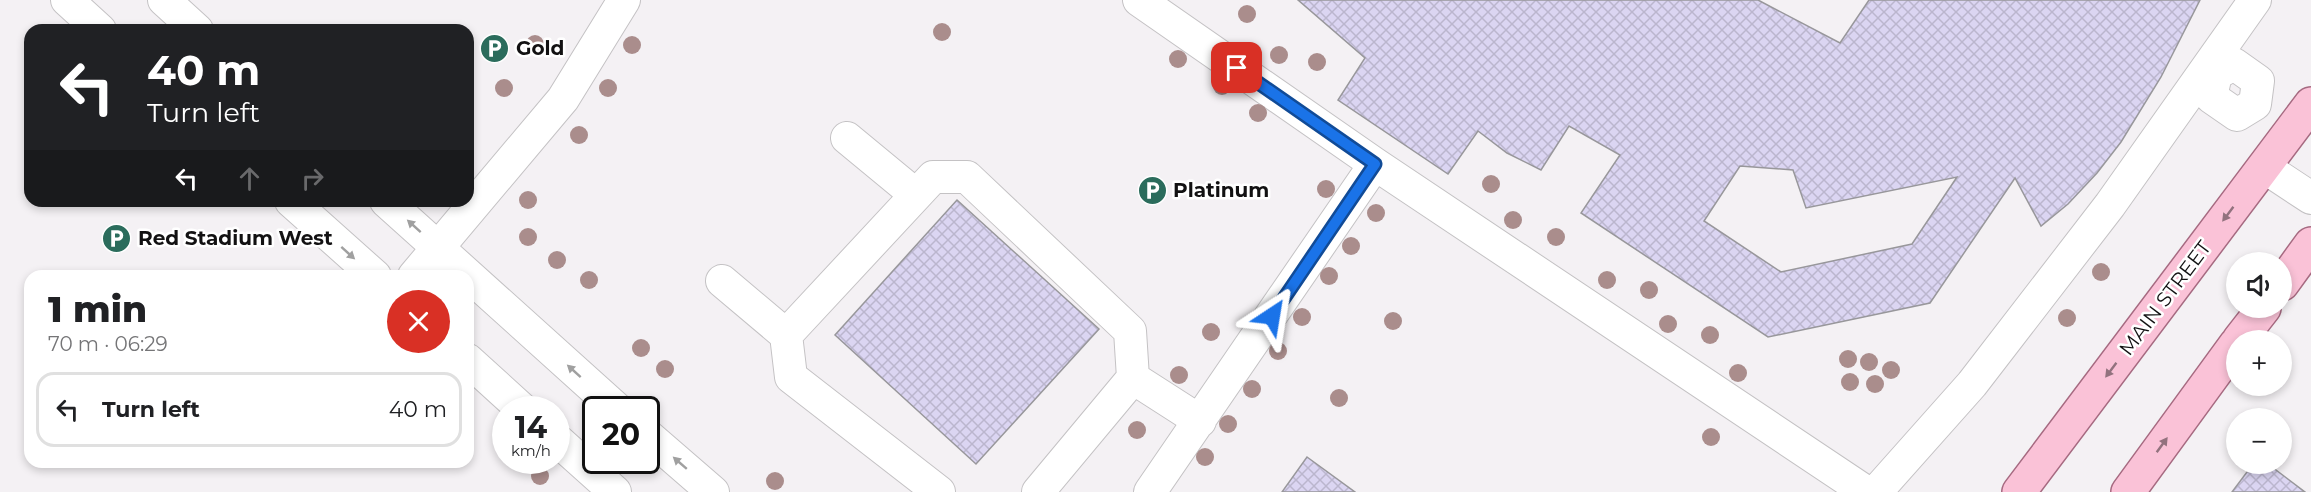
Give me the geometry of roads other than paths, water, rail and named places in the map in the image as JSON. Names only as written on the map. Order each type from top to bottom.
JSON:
[{"type":"main road","name":"MAIN STREET","points":[[2019,492],[2305,114]]},
{"type":"main road","points":[[2292,270],[2311,244]]},
{"type":"main road","points":[[2247,330],[2256,318]]},
{"type":"main road","points":[[2128,492],[2226,358]]},
{"type":"street","points":[[67,0],[93,24]]},
{"type":"street","points":[[164,0],[190,24]]},
{"type":"street","points":[[474,206],[563,99],[624,0]]},
{"type":"street","points":[[1139,0],[1375,164],[1866,492]]},
{"type":"street","points":[[1876,492],[1972,384],[2110,205],[2212,70],[2255,0]]},
{"type":"street","points":[[2212,70],[2234,64],[2258,81],[2255,104],[2305,114]]},
{"type":"street","points":[[847,138],[916,195]]},
{"type":"street","points":[[1150,492],[1375,164]]},
{"type":"street","points":[[2264,167],[2311,198]]},
{"type":"street","points":[[786,335],[933,177],[967,177],[1130,331],[1133,378],[1038,492]]},
{"type":"street","points":[[298,207],[368,270]]},
{"type":"street","points":[[393,207],[463,270]]},
{"type":"street","points":[[419,270],[473,207]]},
{"type":"street","points":[[474,280],[603,396]]},
{"type":"street","points":[[722,281],[786,335],[791,377],[939,492]]},
{"type":"street","points":[[474,365],[508,396]]},
{"type":"street","points":[[1133,378],[1200,421]]},
{"type":"street","points":[[660,446],[713,492]]},
{"type":"street","points":[[570,452],[615,492]]},
{"type":"place","name":"Gold","points":[[495,48]]},
{"type":"place","name":"Platinum","points":[[1152,190]]},
{"type":"place","name":"Red Stadium West","points":[[117,238]]}]
